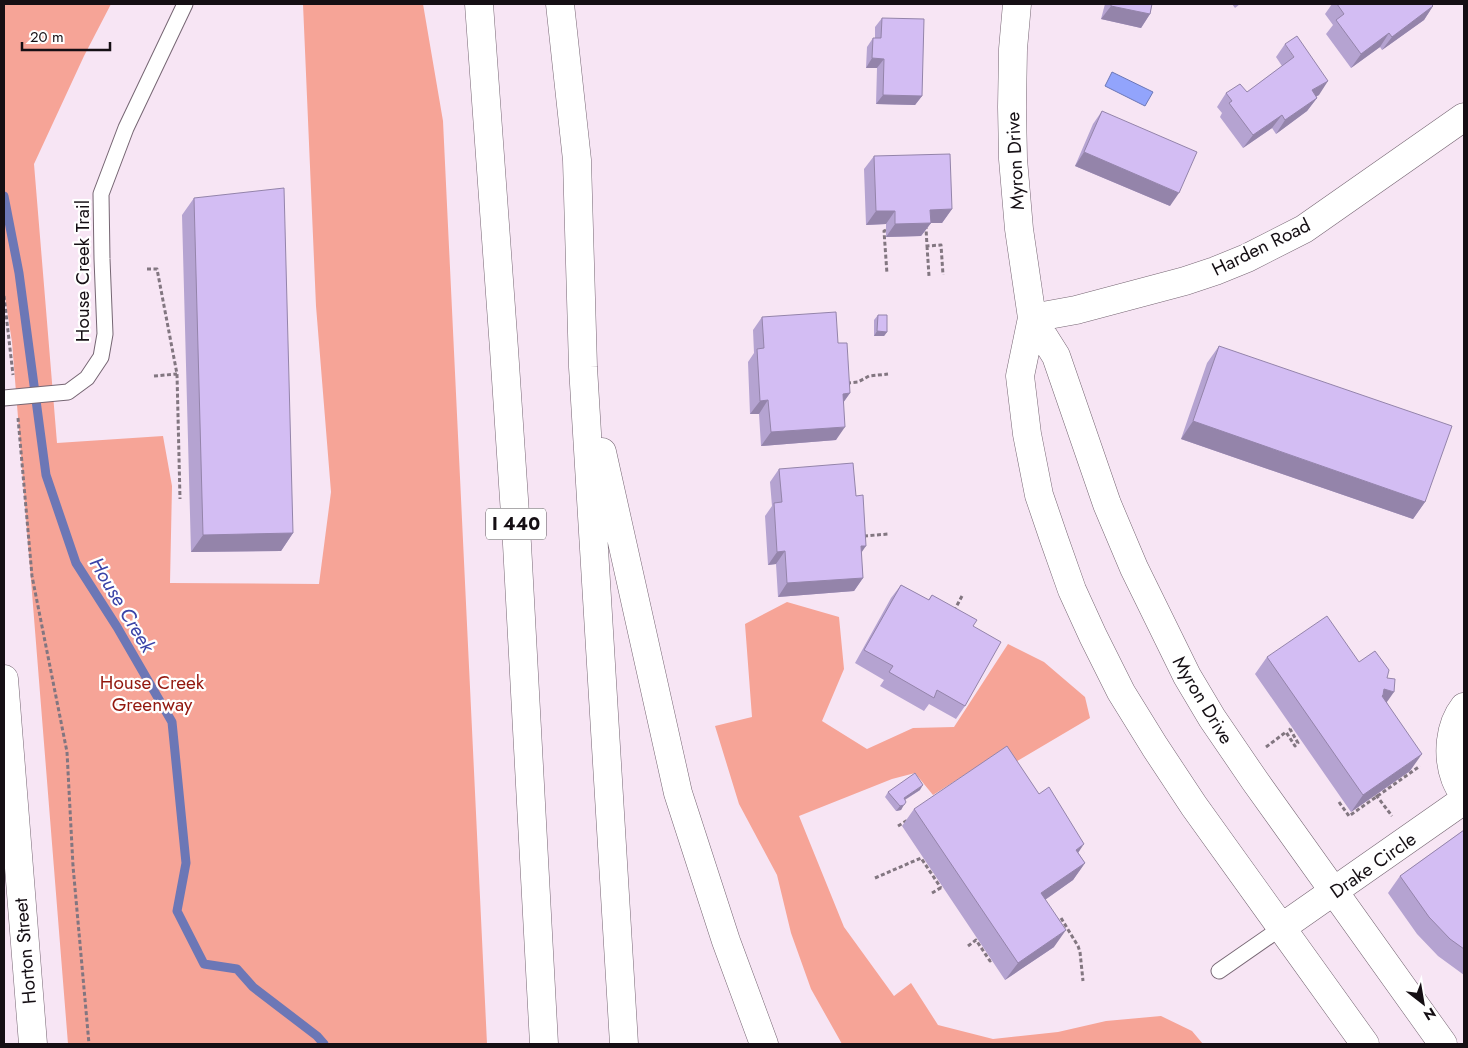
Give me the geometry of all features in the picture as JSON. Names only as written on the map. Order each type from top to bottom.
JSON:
[{"type":"main road","name":"I 440","points":[[479,4],[517,544],[544,1044]]},
{"type":"main road","points":[[560,4],[577,160],[583,367],[624,1044]]},
{"type":"main road","name":"Myron Drive","points":[[1017,4],[1013,49],[1013,159],[1019,229],[1032,318],[1020,376],[1027,434],[1039,496],[1072,590],[1121,692],[1194,806],[1365,1044]]},
{"type":"main road","name":"Harden Road","points":[[1032,318],[1076,310],[1176,283],[1216,271],[1247,258],[1304,229],[1464,117]]},
{"type":"main road","name":"Myron Drive","points":[[1032,318],[1056,356],[1107,504],[1134,568],[1186,676],[1244,765],[1443,1044]]},
{"type":"main road","points":[[583,367],[678,793],[726,941],[764,1044]]},
{"type":"main road","name":"Horton Street","points":[[4,679],[15,957],[33,1044]]},
{"type":"main road","points":[[1464,707],[1451,735],[1450,757],[1455,779],[1464,796]]},
{"type":"main road","name":"Drake Circle","points":[[1281,928],[1464,800]]},
{"type":"lane","name":"House Creek Trail","points":[[10,397],[68,392],[87,378],[101,357],[105,334],[101,194],[126,128],[185,4]]},
{"type":"lane","points":[[1219,971],[1281,928]]},
{"type":"path","points":[[921,228],[926,228],[928,276]]},
{"type":"path","points":[[886,230],[884,231],[887,274]]},
{"type":"path","points":[[927,246],[941,245],[943,275]]},
{"type":"path","points":[[147,269],[157,269],[177,374],[180,499]]},
{"type":"path","points":[[4,296],[12,360]]},
{"type":"path","points":[[154,376],[177,374]]},
{"type":"path","points":[[839,384],[858,382],[869,376],[888,374]]},
{"type":"path","points":[[20,436],[32,576],[67,752],[73,866],[89,1044]]},
{"type":"path","points":[[855,537],[888,534]]},
{"type":"path","points":[[951,616],[962,596]]},
{"type":"path","points":[[1266,746],[1286,732],[1295,746],[1298,743],[1290,729],[1292,727]]},
{"type":"path","points":[[1339,802],[1346,808],[1349,816],[1420,766]]},
{"type":"path","points":[[898,826],[912,816]]},
{"type":"path","points":[[875,878],[920,858],[942,888],[932,894]]},
{"type":"path","points":[[1054,926],[1053,924],[1061,918],[1078,946],[1083,981]]},
{"type":"path","points":[[968,946],[976,940],[990,961],[992,960]]},
{"type":"green space","name":"House Creek Greenway","points":[[4,4],[111,4],[84,56],[34,164],[57,443],[163,436],[172,486],[170,583],[319,584],[331,492],[316,306],[303,4],[423,4],[443,121],[487,1044],[68,1044],[12,342],[4,291]]},
{"type":"green space","points":[[787,602],[839,617],[844,669],[822,721],[867,749],[913,728],[954,727],[1008,644],[1044,662],[1085,697],[1090,718],[1012,764],[988,760],[933,795],[915,773],[892,779],[799,816],[844,927],[894,996],[911,983],[938,1025],[993,1039],[1058,1032],[1106,1021],[1161,1016],[1192,1031],[1203,1044],[842,1044],[811,989],[791,933],[777,875],[739,804],[715,726],[752,717],[745,624]]},
{"type":"water","points":[[1112,72],[1153,92],[1145,106],[1105,86]]},
{"type":"building","points":[[1111,4],[1152,4],[1150,14],[1111,6]]},
{"type":"building","points":[[1337,4],[1431,4],[1433,6],[1392,37],[1389,33],[1361,54],[1336,20],[1344,14]]},
{"type":"building","points":[[882,18],[924,19],[922,96],[883,95],[884,59],[872,58],[873,38],[881,38]]},
{"type":"building","points":[[1297,36],[1328,81],[1312,90],[1317,98],[1285,120],[1282,115],[1253,135],[1229,103],[1232,101],[1226,93],[1240,84],[1247,92],[1294,57],[1285,44]]},
{"type":"building","points":[[1102,111],[1197,152],[1179,193],[1084,152]]},
{"type":"building","points":[[950,154],[952,209],[930,210],[931,223],[895,224],[895,211],[876,211],[874,156]]},
{"type":"building","points":[[284,188],[293,533],[203,535],[194,198]]},
{"type":"building","points":[[836,312],[838,343],[847,343],[850,393],[843,394],[845,427],[771,432],[768,400],[760,401],[757,349],[764,348],[762,317]]},
{"type":"building","points":[[878,315],[887,315],[887,332],[877,331]]},
{"type":"building","points":[[1219,346],[1452,426],[1425,502],[1193,421]]},
{"type":"building","points":[[853,463],[856,496],[863,495],[866,546],[861,546],[863,578],[787,583],[785,551],[777,552],[774,503],[782,502],[779,469]]},
{"type":"building","points":[[901,585],[929,600],[932,595],[977,620],[973,626],[1001,642],[965,706],[937,690],[934,698],[889,672],[893,666],[864,650]]},
{"type":"building","points":[[1327,616],[1359,662],[1375,651],[1389,670],[1387,678],[1395,679],[1394,692],[1384,689],[1382,696],[1422,754],[1363,795],[1267,657]]},
{"type":"building","points":[[1007,746],[1039,794],[1049,787],[1084,844],[1076,850],[1085,863],[1041,893],[1066,930],[1018,963],[914,809]]},
{"type":"building","points":[[915,773],[923,785],[904,798],[906,802],[900,806],[888,792]]},
{"type":"building","points":[[1464,830],[1464,949],[1450,939],[1429,917],[1400,876]]},
{"type":"waterway","name":"House Creek","points":[[4,196],[19,273],[46,475],[76,563],[117,627],[172,722],[186,863],[177,911],[204,964],[237,969],[253,987],[317,1036],[324,1044]]}]
